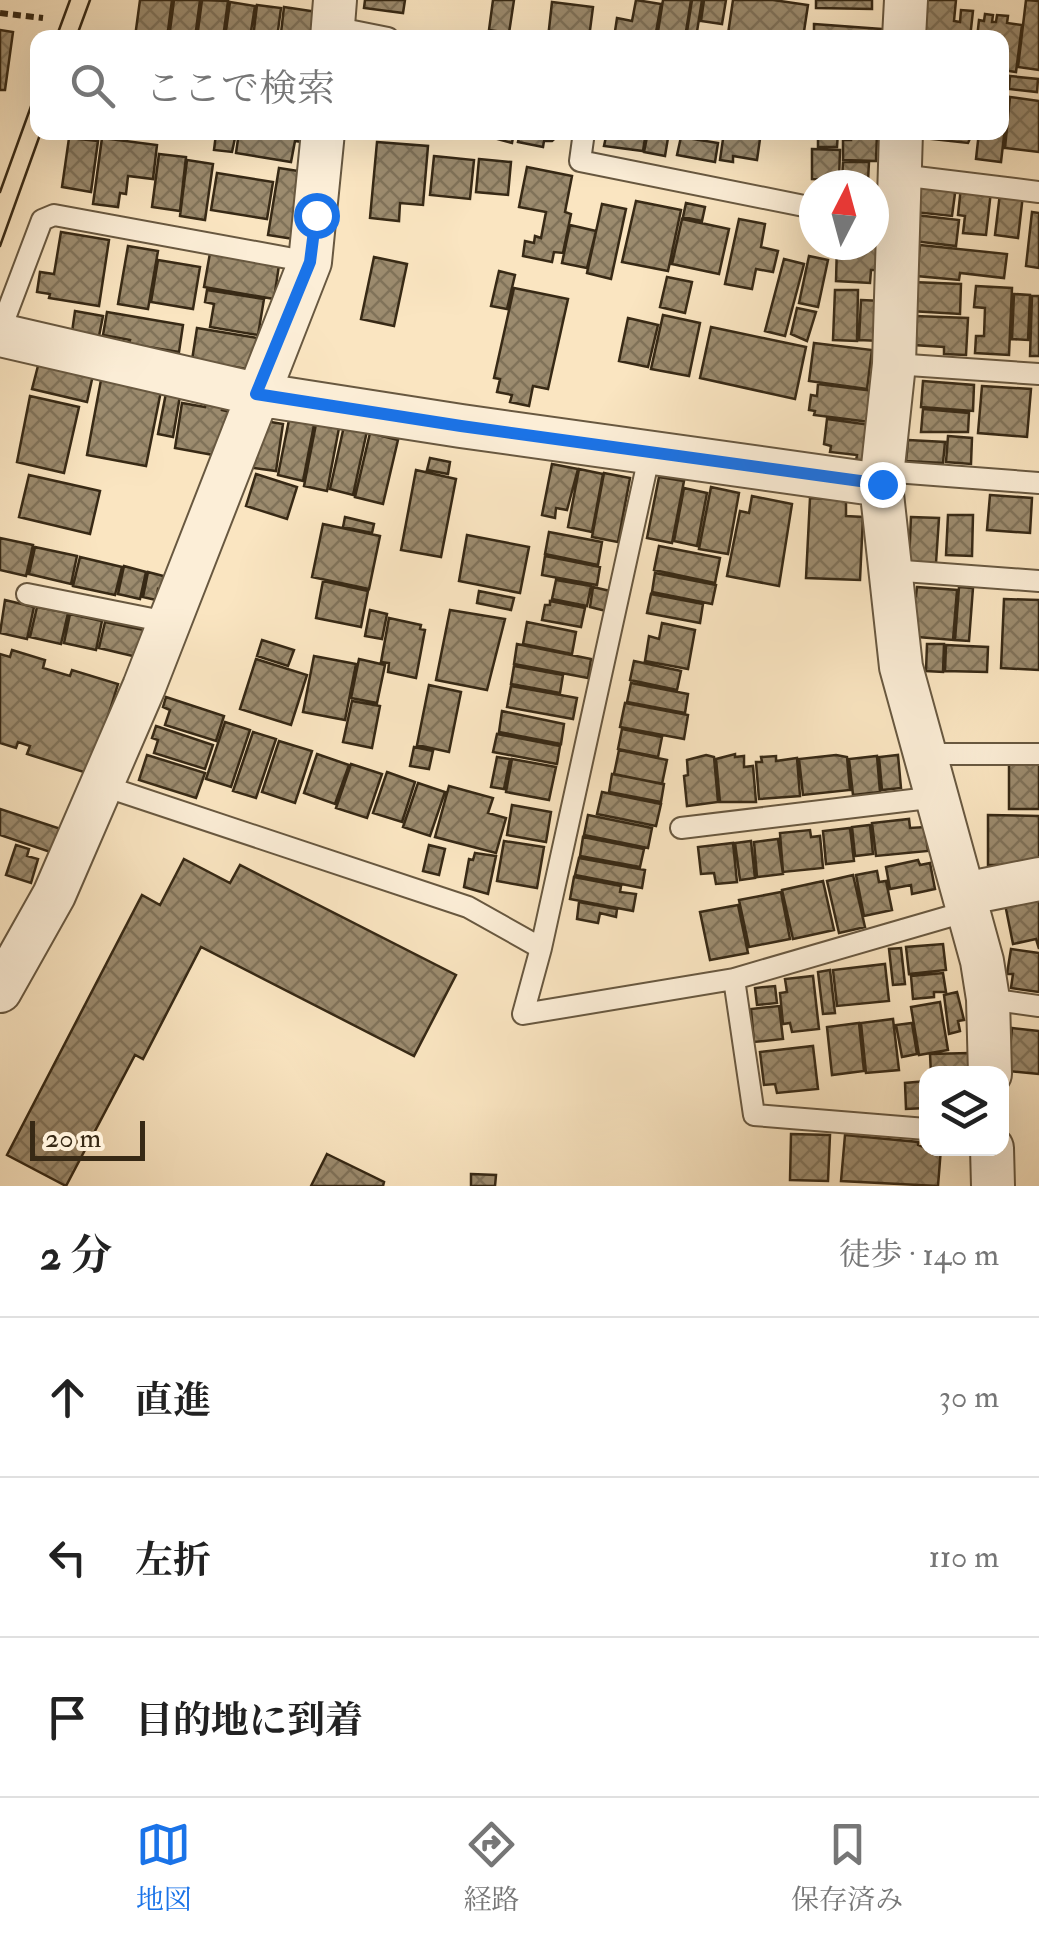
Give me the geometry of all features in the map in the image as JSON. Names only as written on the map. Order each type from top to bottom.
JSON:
[{"type":"street","points":[[904,30],[906,0]]},
{"type":"street","points":[[0,992],[54,895],[144,686],[310,262],[323,140]]},
{"type":"street","points":[[889,212],[900,175],[901,140]]},
{"type":"street","points":[[888,260],[894,364],[882,478],[901,667],[982,960],[988,998],[990,1066]]},
{"type":"street","points":[[0,333],[256,394],[650,452],[882,478]]},
{"type":"street","points":[[966,902],[1039,879]]},
{"type":"street","points":[[992,1156],[993,1186]]},
{"type":"lane","points":[[333,21],[362,30]]},
{"type":"lane","points":[[583,140],[580,161],[799,205]]},
{"type":"lane","points":[[900,175],[1039,192]]},
{"type":"lane","points":[[0,333],[42,220],[54,215],[310,262]]},
{"type":"lane","points":[[894,364],[1039,374]]},
{"type":"lane","points":[[650,452],[541,948],[522,1014],[734,979],[966,902]]},
{"type":"lane","points":[[882,478],[1039,483]]},
{"type":"lane","points":[[890,570],[1039,580]]},
{"type":"lane","points":[[27,594],[167,622]]},
{"type":"lane","points":[[925,754],[1039,754]]},
{"type":"lane","points":[[101,785],[468,907],[541,948]]},
{"type":"lane","points":[[681,828],[937,797]]},
{"type":"lane","points":[[734,979],[754,1115],[919,1128]]},
{"type":"lane","points":[[988,998],[1039,1006]]},
{"type":"path","points":[[0,13],[43,18]]},
{"type":"building","points":[[140,0],[172,0],[168,30],[136,30]]},
{"type":"building","points":[[174,0],[200,0],[196,30],[170,30]]},
{"type":"building","points":[[202,0],[228,1],[224,30],[198,30]]},
{"type":"building","points":[[365,0],[405,0],[403,13],[364,8]]},
{"type":"building","points":[[493,0],[514,0],[509,30],[489,30]]},
{"type":"building","points":[[636,0],[661,4],[656,30],[615,30],[617,18],[632,21]]},
{"type":"building","points":[[663,0],[691,0],[686,30],[658,30]]},
{"type":"building","points":[[692,0],[702,0],[697,30],[687,30]]},
{"type":"building","points":[[704,0],[726,0],[722,24],[701,21]]},
{"type":"building","points":[[733,0],[808,5],[804,30],[729,30]]},
{"type":"building","points":[[816,0],[872,0],[872,9],[816,8]]},
{"type":"building","points":[[921,0],[956,0],[954,21],[960,22],[961,10],[973,11],[971,30],[918,30]]},
{"type":"building","points":[[1026,0],[1039,1],[1039,70],[1018,67]]},
{"type":"building","points":[[230,2],[255,6],[251,30],[226,30]]},
{"type":"building","points":[[552,2],[593,7],[590,30],[549,30]]},
{"type":"building","points":[[257,5],[281,8],[278,30],[254,30]]},
{"type":"building","points":[[284,7],[324,13],[316,30],[281,30]]},
{"type":"building","points":[[985,14],[993,15],[992,22],[996,22],[997,15],[1008,16],[1007,23],[1022,25],[1016,72],[1009,71],[1009,30],[978,30],[979,20],[984,21]]},
{"type":"building","points":[[814,24],[881,29],[881,30],[814,30]]},
{"type":"building","points":[[0,30],[13,32],[5,90],[0,90]]},
{"type":"building","points":[[1010,76],[1038,79],[1037,92],[1009,89]]},
{"type":"building","points":[[1010,97],[1039,101],[1039,152],[1005,148],[1009,140]]},
{"type":"building","points":[[69,140],[98,141],[91,192],[62,187]]},
{"type":"building","points":[[102,140],[157,145],[153,179],[128,176],[126,194],[120,193],[118,207],[93,204]]},
{"type":"building","points":[[215,140],[235,140],[232,152],[214,150]]},
{"type":"building","points":[[238,140],[302,140],[295,141],[291,162],[236,153]]},
{"type":"building","points":[[553,140],[544,141],[543,147],[518,142]]},
{"type":"building","points":[[605,140],[645,140],[643,151],[604,146]]},
{"type":"building","points":[[646,140],[668,140],[665,156],[644,152]]},
{"type":"building","points":[[680,140],[718,143],[715,162],[677,155]]},
{"type":"building","points":[[723,140],[760,140],[757,160],[733,156],[733,162],[720,160]]},
{"type":"building","points":[[818,140],[837,140],[837,147],[818,147]]},
{"type":"building","points":[[843,140],[877,140],[876,161],[843,160]]},
{"type":"building","points":[[978,140],[1004,140],[1001,162],[976,159]]},
{"type":"building","points":[[377,142],[428,146],[423,205],[400,203],[399,221],[370,218]]},
{"type":"building","points":[[812,149],[840,150],[839,170],[812,170]]},
{"type":"building","points":[[159,154],[186,157],[180,211],[152,207]]},
{"type":"building","points":[[434,156],[474,160],[470,199],[430,195]]},
{"type":"building","points":[[479,159],[511,162],[508,195],[476,192]]},
{"type":"building","points":[[187,160],[213,164],[205,220],[180,216]]},
{"type":"building","points":[[843,162],[869,162],[869,170],[843,170]]},
{"type":"building","points":[[527,167],[572,176],[565,212],[571,214],[563,253],[554,252],[552,262],[523,256],[525,241],[534,243],[535,236],[541,238],[546,212],[519,207]]},
{"type":"building","points":[[279,168],[311,173],[300,240],[268,235]]},
{"type":"building","points":[[217,173],[273,182],[267,219],[211,210]]},
{"type":"building","points":[[917,182],[956,186],[952,216],[914,212]]},
{"type":"building","points":[[961,187],[991,191],[986,235],[963,233],[965,216],[958,215]]},
{"type":"building","points":[[1000,193],[1023,195],[1018,238],[995,235]]},
{"type":"building","points":[[636,201],[681,210],[668,271],[622,262]]},
{"type":"building","points":[[686,203],[705,207],[702,221],[683,217]]},
{"type":"building","points":[[602,204],[626,209],[611,279],[587,273]]},
{"type":"building","points":[[1032,212],[1039,213],[1039,268],[1026,266]]},
{"type":"building","points":[[916,215],[959,220],[956,246],[913,241]]},
{"type":"building","points":[[682,219],[729,229],[719,274],[672,264]]},
{"type":"building","points":[[739,219],[765,224],[761,247],[778,251],[773,272],[756,269],[752,289],[725,284]]},
{"type":"building","points":[[570,225],[596,231],[587,268],[562,263]]},
{"type":"building","points":[[61,232],[109,240],[99,306],[49,298],[50,294],[37,292],[40,272],[54,274]]},
{"type":"building","points":[[920,245],[1007,254],[1004,278],[960,273],[959,280],[917,276]]},
{"type":"building","points":[[128,246],[158,251],[148,309],[118,304]]},
{"type":"building","points":[[210,253],[279,265],[274,299],[204,287]]},
{"type":"building","points":[[374,257],[407,264],[394,326],[361,319]]},
{"type":"building","points":[[784,259],[804,264],[785,336],[765,331]]},
{"type":"building","points":[[158,260],[200,267],[193,309],[151,302]]},
{"type":"building","points":[[808,260],[828,260],[818,307],[799,303]]},
{"type":"building","points":[[837,260],[882,260],[882,270],[871,270],[870,283],[836,281]]},
{"type":"building","points":[[499,271],[515,275],[507,309],[491,306]]},
{"type":"building","points":[[667,277],[692,282],[685,313],[660,307]]},
{"type":"building","points":[[912,282],[961,284],[960,314],[911,311]]},
{"type":"building","points":[[976,286],[1012,288],[1009,355],[975,353],[976,336],[984,336],[985,308],[974,307]]},
{"type":"building","points":[[514,288],[568,299],[548,389],[533,386],[529,406],[510,402],[512,395],[497,392],[500,379],[494,378]]},
{"type":"building","points":[[207,290],[264,299],[258,335],[210,327],[214,304],[205,302]]},
{"type":"building","points":[[835,290],[858,290],[857,341],[833,340]]},
{"type":"building","points":[[1014,294],[1030,295],[1028,340],[1012,339]]},
{"type":"building","points":[[1032,296],[1039,296],[1039,356],[1030,356]]},
{"type":"building","points":[[861,300],[882,301],[881,341],[859,340]]},
{"type":"building","points":[[797,308],[816,312],[807,341],[791,334]]},
{"type":"building","points":[[75,311],[103,316],[99,336],[72,332]]},
{"type":"building","points":[[107,312],[183,325],[179,352],[129,344],[130,340],[103,335]]},
{"type":"building","points":[[663,315],[700,323],[689,376],[651,369]]},
{"type":"building","points":[[915,316],[968,318],[966,355],[944,354],[944,347],[914,345]]},
{"type":"building","points":[[628,318],[658,325],[648,367],[619,361]]},
{"type":"building","points":[[711,327],[806,347],[795,399],[700,378]]},
{"type":"building","points":[[197,328],[257,338],[253,370],[192,360]]},
{"type":"building","points":[[814,343],[872,350],[867,389],[809,381]]},
{"type":"building","points":[[39,362],[93,375],[87,402],[32,389]]},
{"type":"building","points":[[101,380],[161,391],[146,466],[87,455]]},
{"type":"building","points":[[923,381],[974,385],[973,411],[921,407]]},
{"type":"building","points":[[818,384],[874,391],[870,422],[814,415],[815,411],[809,410],[811,395],[817,396]]},
{"type":"building","points":[[982,386],[1031,389],[1027,437],[978,433]]},
{"type":"building","points":[[167,388],[181,390],[173,437],[158,434]]},
{"type":"building","points":[[30,396],[79,407],[64,473],[17,462]]},
{"type":"building","points":[[206,400],[224,403],[222,410],[231,412],[224,457],[175,448],[182,403],[205,407]]},
{"type":"building","points":[[923,409],[969,413],[968,432],[921,432]]},
{"type":"building","points":[[290,415],[315,420],[303,481],[278,475]]},
{"type":"building","points":[[827,419],[878,426],[873,463],[856,461],[857,455],[830,452],[831,446],[824,444]]},
{"type":"building","points":[[259,420],[283,424],[276,471],[247,467]]},
{"type":"building","points":[[316,424],[339,428],[327,491],[304,486]]},
{"type":"building","points":[[344,426],[367,431],[353,495],[330,489]]},
{"type":"building","points":[[370,433],[398,440],[383,504],[355,497]]},
{"type":"building","points":[[948,436],[972,438],[971,464],[946,462]]},
{"type":"building","points":[[908,440],[945,442],[943,463],[906,461]]},
{"type":"building","points":[[430,458],[450,462],[448,474],[427,470]]},
{"type":"building","points":[[552,464],[578,469],[567,510],[556,508],[555,518],[542,515]]},
{"type":"building","points":[[579,469],[603,474],[592,532],[568,527]]},
{"type":"building","points":[[416,470],[456,479],[441,557],[401,550]]},
{"type":"building","points":[[604,473],[630,478],[618,542],[592,537]]},
{"type":"building","points":[[256,474],[297,487],[287,519],[246,506]]},
{"type":"building","points":[[29,475],[100,491],[90,534],[19,517]]},
{"type":"building","points":[[659,477],[684,481],[672,543],[647,538]]},
{"type":"building","points":[[711,487],[739,493],[728,554],[699,549]]},
{"type":"building","points":[[684,488],[707,493],[697,546],[674,541]]},
{"type":"building","points":[[990,495],[1032,498],[1030,533],[987,530]]},
{"type":"building","points":[[752,496],[792,504],[779,586],[727,576],[740,511],[749,513]]},
{"type":"building","points":[[810,498],[846,500],[846,516],[863,517],[860,580],[806,578]]},
{"type":"building","points":[[948,515],[973,515],[972,556],[946,555]]},
{"type":"building","points":[[345,517],[374,524],[372,533],[343,527]]},
{"type":"building","points":[[911,517],[939,518],[936,563],[909,562]]},
{"type":"building","points":[[323,524],[380,536],[369,589],[312,577]]},
{"type":"building","points":[[549,532],[602,542],[598,565],[545,554]]},
{"type":"building","points":[[467,535],[529,547],[520,593],[459,581]]},
{"type":"building","points":[[0,538],[33,545],[26,576],[0,570]]},
{"type":"building","points":[[659,546],[720,558],[715,583],[654,570]]},
{"type":"building","points":[[35,547],[77,556],[71,584],[29,574]]},
{"type":"building","points":[[545,556],[600,567],[597,585],[542,575]]},
{"type":"building","points":[[80,557],[122,567],[115,595],[73,586]]},
{"type":"building","points":[[124,566],[146,572],[140,599],[118,594]]},
{"type":"building","points":[[148,572],[167,577],[164,591],[158,589],[156,600],[143,597]]},
{"type":"building","points":[[655,573],[716,585],[712,604],[652,592]]},
{"type":"building","points":[[556,580],[591,586],[587,606],[552,599]]},
{"type":"building","points":[[323,581],[368,591],[361,627],[316,618]]},
{"type":"building","points":[[593,587],[610,591],[606,611],[590,607]]},
{"type":"building","points":[[917,587],[957,590],[953,640],[906,636],[909,595],[916,596]]},
{"type":"building","points":[[959,587],[973,588],[969,641],[955,640]]},
{"type":"building","points":[[479,591],[514,598],[511,610],[477,603]]},
{"type":"building","points":[[651,594],[703,604],[700,623],[647,613]]},
{"type":"building","points":[[1004,599],[1039,600],[1039,670],[1001,668]]},
{"type":"building","points":[[5,600],[34,607],[27,639],[0,633]]},
{"type":"building","points":[[550,601],[585,608],[581,627],[542,620],[545,605],[550,605]]},
{"type":"building","points":[[37,607],[68,613],[61,644],[30,637]]},
{"type":"building","points":[[370,610],[387,614],[382,639],[365,636]]},
{"type":"building","points":[[450,610],[505,619],[487,690],[436,680]]},
{"type":"building","points":[[70,614],[102,621],[96,650],[64,643]]},
{"type":"building","points":[[389,618],[421,625],[420,629],[425,630],[416,678],[388,672],[389,663],[381,662]]},
{"type":"building","points":[[105,622],[144,630],[141,658],[99,648]]},
{"type":"building","points":[[527,622],[576,632],[572,654],[523,644]]},
{"type":"building","points":[[662,623],[695,630],[688,669],[645,661],[649,636],[659,639]]},
{"type":"building","points":[[262,640],[294,650],[288,666],[257,656]]},
{"type":"building","points":[[517,644],[591,659],[588,678],[514,664]]},
{"type":"building","points":[[927,644],[944,644],[943,672],[926,671]]},
{"type":"building","points":[[946,645],[988,647],[987,672],[945,671]]},
{"type":"building","points":[[12,650],[45,660],[43,668],[70,676],[72,670],[118,684],[90,774],[27,754],[30,746],[18,742],[16,748],[0,743],[0,654],[10,657]]},
{"type":"building","points":[[314,656],[356,664],[345,720],[303,712]]},
{"type":"building","points":[[256,659],[307,675],[291,725],[240,709]]},
{"type":"building","points":[[359,659],[385,665],[377,703],[351,698]]},
{"type":"building","points":[[634,661],[681,671],[677,690],[630,680]]},
{"type":"building","points":[[514,666],[563,675],[560,693],[511,684]]},
{"type":"building","points":[[631,683],[688,694],[685,713],[627,702]]},
{"type":"building","points":[[429,685],[461,692],[449,752],[417,745]]},
{"type":"building","points":[[511,686],[577,698],[573,719],[507,707]]},
{"type":"building","points":[[166,697],[224,716],[216,741],[165,725],[170,710],[163,707]]},
{"type":"building","points":[[352,701],[380,706],[372,748],[343,742]]},
{"type":"building","points":[[625,703],[688,715],[684,739],[620,727]]},
{"type":"building","points":[[502,711],[564,724],[561,744],[499,732]]},
{"type":"building","points":[[225,722],[250,730],[231,787],[206,779]]},
{"type":"building","points":[[156,726],[213,745],[205,769],[154,753],[158,740],[152,738]]},
{"type":"building","points":[[622,729],[662,737],[658,757],[618,749]]},
{"type":"building","points":[[253,732],[276,739],[256,798],[233,791]]},
{"type":"building","points":[[497,734],[560,746],[557,764],[493,752]]},
{"type":"building","points":[[279,741],[312,751],[295,803],[262,792]]},
{"type":"building","points":[[414,747],[433,751],[429,769],[410,766]]},
{"type":"building","points":[[619,750],[667,760],[662,784],[614,774]]},
{"type":"building","points":[[317,754],[349,765],[335,804],[304,793]]},
{"type":"building","points":[[147,755],[205,773],[196,798],[139,780]]},
{"type":"building","points":[[898,755],[901,788],[882,790],[879,757]]},
{"type":"building","points":[[744,756],[744,767],[753,766],[756,802],[720,802],[716,759]]},
{"type":"building","points":[[776,756],[776,761],[797,758],[800,796],[759,799],[756,762],[762,762],[761,757]]},
{"type":"building","points":[[877,756],[880,792],[853,795],[849,759]]},
{"type":"building","points":[[497,757],[510,759],[504,789],[491,787]]},
{"type":"building","points":[[714,757],[718,802],[687,806],[687,760]]},
{"type":"building","points":[[847,757],[850,790],[803,795],[799,759]]},
{"type":"building","points":[[512,759],[556,767],[549,800],[506,792]]},
{"type":"building","points":[[351,764],[382,774],[367,818],[336,808]]},
{"type":"building","points":[[1009,764],[1039,764],[1039,809],[1009,809]]},
{"type":"building","points":[[387,772],[415,782],[402,822],[373,813]]},
{"type":"building","points":[[612,774],[664,784],[661,802],[609,792]]},
{"type":"building","points":[[418,783],[445,792],[430,836],[403,827]]},
{"type":"building","points":[[449,786],[493,798],[488,813],[506,818],[496,853],[435,837]]},
{"type":"building","points":[[602,792],[661,804],[656,826],[597,814]]},
{"type":"building","points":[[512,805],[551,812],[546,842],[507,835]]},
{"type":"building","points":[[0,809],[67,831],[59,855],[0,835]]},
{"type":"building","points":[[588,815],[652,828],[648,848],[584,835]]},
{"type":"building","points":[[988,815],[1039,816],[1039,865],[988,865]]},
{"type":"building","points":[[909,819],[910,828],[925,827],[928,851],[876,856],[872,823]]},
{"type":"building","points":[[870,825],[873,854],[855,856],[852,827]]},
{"type":"building","points":[[850,828],[854,861],[826,864],[823,831]]},
{"type":"building","points":[[810,830],[811,837],[820,836],[823,868],[783,872],[780,833]]},
{"type":"building","points":[[583,837],[644,849],[640,867],[580,856]]},
{"type":"building","points":[[778,839],[783,874],[757,877],[754,842]]},
{"type":"building","points":[[504,841],[544,847],[537,888],[497,881]]},
{"type":"building","points":[[751,841],[755,878],[740,880],[735,843]]},
{"type":"building","points":[[733,843],[737,882],[716,884],[714,873],[701,874],[698,847]]},
{"type":"building","points":[[16,845],[29,849],[27,856],[38,859],[31,883],[6,875]]},
{"type":"building","points":[[429,845],[445,849],[439,875],[423,871]]},
{"type":"building","points":[[475,853],[496,856],[488,894],[464,887],[469,859],[473,860]]},
{"type":"building","points":[[579,858],[645,870],[642,888],[575,875]]},
{"type":"building","points":[[184,859],[230,883],[240,865],[456,975],[414,1056],[201,947],[143,1059],[135,1055],[66,1186],[7,1155],[142,895],[160,905]]},
{"type":"building","points":[[918,860],[920,865],[930,863],[935,889],[912,894],[911,885],[890,889],[886,867]]},
{"type":"building","points":[[877,871],[879,882],[886,881],[892,910],[864,916],[856,875]]},
{"type":"building","points":[[853,875],[865,927],[839,933],[827,881]]},
{"type":"building","points":[[574,877],[621,886],[620,892],[636,894],[633,911],[570,899]]},
{"type":"building","points":[[823,881],[834,930],[793,939],[782,890]]},
{"type":"building","points":[[781,892],[790,939],[749,947],[739,900]]},
{"type":"building","points":[[1039,892],[1039,949],[1036,939],[1013,944],[1004,899]]},
{"type":"building","points":[[579,902],[617,909],[616,917],[600,913],[598,923],[577,919]]},
{"type":"building","points":[[738,905],[748,953],[710,960],[700,912]]},
{"type":"building","points":[[943,944],[946,970],[909,974],[906,947]]},
{"type":"building","points":[[901,948],[905,984],[893,985],[889,949]]},
{"type":"building","points":[[1011,949],[1039,953],[1039,992],[1011,988],[1013,974],[1007,974]]},
{"type":"building","points":[[885,964],[889,1001],[837,1006],[833,970]]},
{"type":"building","points":[[830,970],[835,1013],[823,1014],[818,972]]},
{"type":"building","points":[[943,973],[946,992],[913,999],[911,976]]},
{"type":"building","points":[[813,976],[819,1029],[792,1032],[790,1023],[783,1024],[780,993],[787,992],[785,979]]},
{"type":"building","points":[[775,986],[777,1003],[757,1005],[755,988]]},
{"type":"building","points":[[957,992],[964,1020],[958,1021],[960,1031],[949,1034],[944,995]]},
{"type":"building","points":[[940,1002],[948,1050],[919,1055],[911,1007]]},
{"type":"building","points":[[779,1006],[783,1039],[754,1042],[751,1009]]},
{"type":"building","points":[[893,1019],[899,1070],[866,1073],[861,1023]]},
{"type":"building","points":[[859,1023],[864,1071],[832,1075],[827,1027]]},
{"type":"building","points":[[912,1023],[917,1054],[902,1057],[896,1025]]},
{"type":"building","points":[[1012,1028],[1039,1031],[1039,1074],[1009,1071]]},
{"type":"building","points":[[813,1046],[818,1089],[777,1093],[775,1084],[764,1085],[760,1052]]},
{"type":"building","points":[[969,1053],[970,1066],[931,1066],[930,1054]]},
{"type":"building","points":[[919,1082],[919,1108],[906,1109],[905,1083]]},
{"type":"building","points":[[791,1134],[830,1135],[828,1181],[790,1180]]},
{"type":"building","points":[[845,1135],[918,1142],[919,1156],[940,1156],[938,1186],[841,1181]]},
{"type":"building","points":[[327,1154],[384,1182],[383,1186],[311,1186]]},
{"type":"building","points":[[471,1174],[496,1175],[495,1186],[471,1186]]},
{"type":"tram line","points":[[59,30],[70,0]]},
{"type":"tram line","points":[[79,30],[90,0]]},
{"type":"tram line","points":[[0,192],[30,109]]},
{"type":"tram line","points":[[0,246],[38,140]]},
{"type":"route","points":[[316,215],[310,262],[256,394],[882,484]]}]
